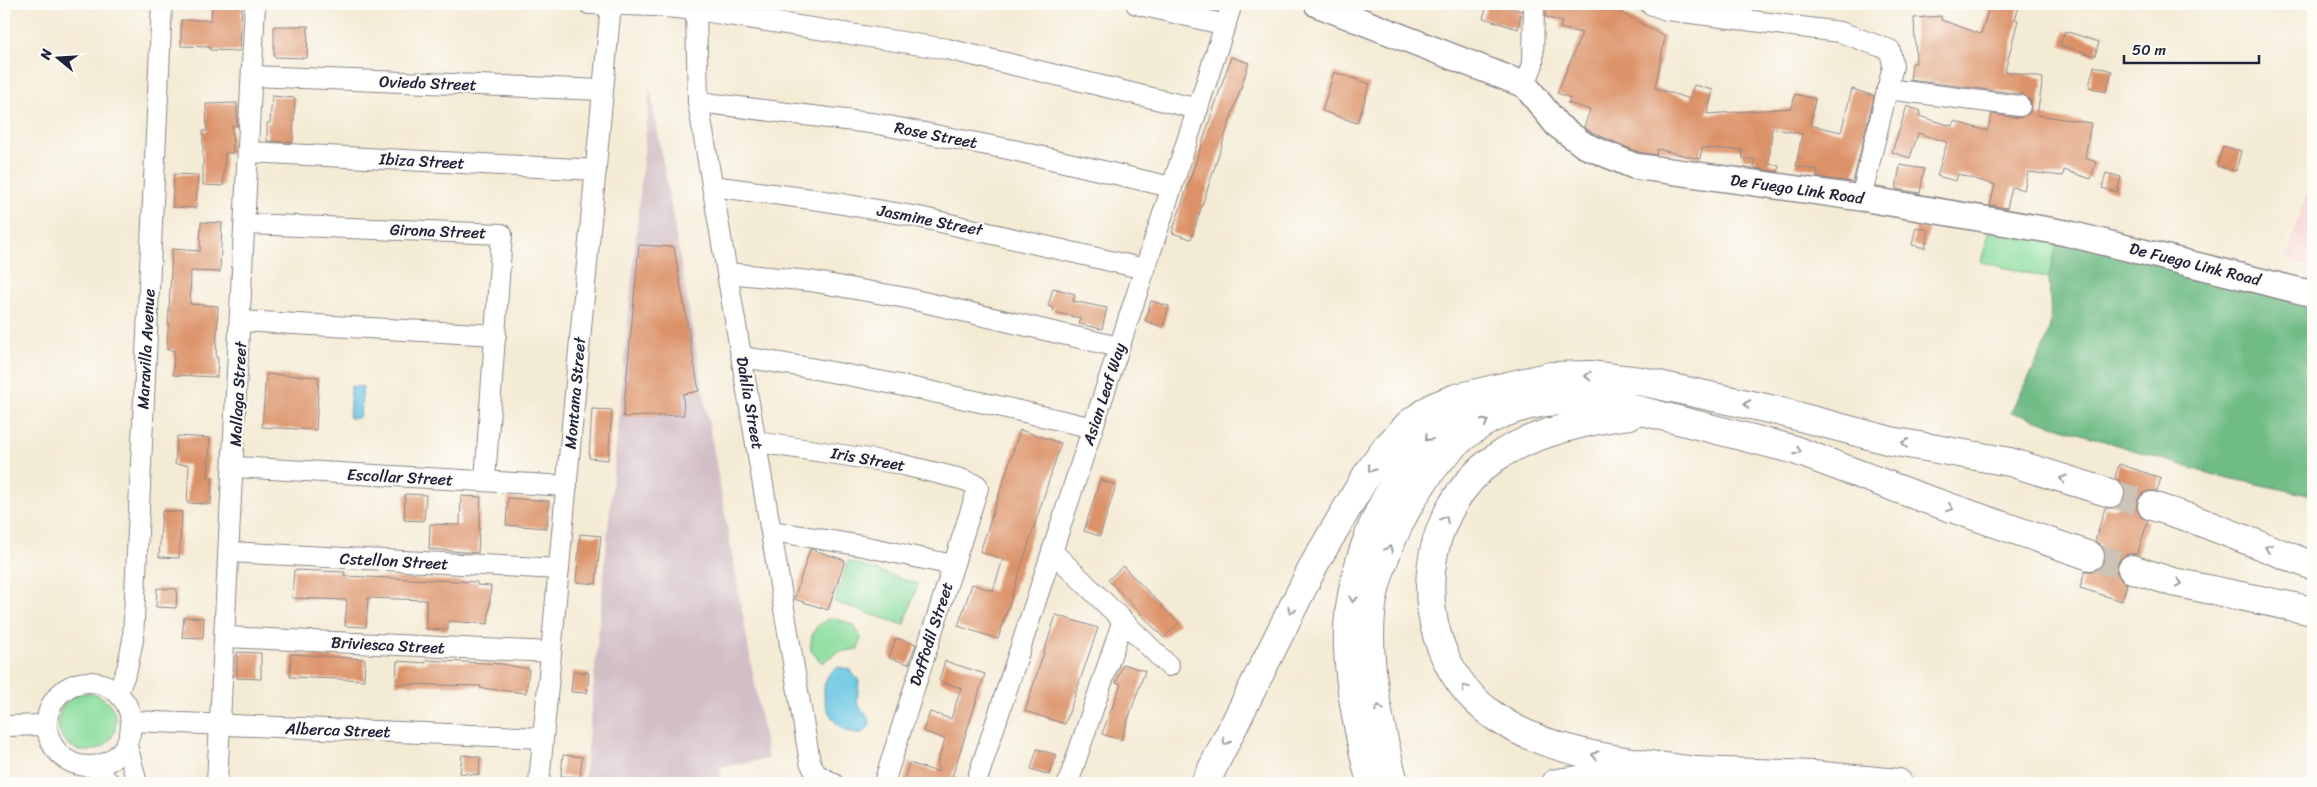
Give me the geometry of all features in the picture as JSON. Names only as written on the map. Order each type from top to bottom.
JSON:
[{"type":"highway","points":[[1205,783],[1316,561],[1350,500],[1387,447],[1410,423],[1434,407],[1456,398],[1512,384],[1568,375],[1640,381],[1774,410],[1891,441],[2010,462],[2110,493]]},
{"type":"highway","points":[[1394,783],[1375,767],[1352,684],[1348,648],[1349,619],[1354,590],[1369,537],[1396,482],[1431,434],[1468,405],[1512,384]]},
{"type":"highway","points":[[1375,767],[1371,613],[1376,588],[1394,534],[1420,484],[1437,460],[1457,440],[1483,422],[1531,406],[1581,399],[1607,402],[1792,449],[1929,501],[2090,556]]},
{"type":"highway","points":[[1666,416],[1629,415],[1592,420],[1530,440],[1495,458],[1470,480],[1445,518],[1431,560],[1430,601],[1434,628],[1450,666],[1479,704],[1501,721],[1540,739],[1586,753],[1626,762],[1695,771]]},
{"type":"highway","points":[[2152,506],[2193,519],[2313,566]]},
{"type":"highway","points":[[2132,569],[2173,582],[2313,611]]},
{"type":"highway","points":[[1556,783],[1608,776],[1695,771],[1812,775],[1898,783]]},
{"type":"street","name":"Maravilla Avenue","points":[[118,692],[128,669],[133,640],[162,4]]},
{"type":"street","name":"Mallaga Street","points":[[217,783],[226,637],[255,4]]},
{"type":"street","points":[[588,4],[696,10],[947,48],[1198,109]]},
{"type":"street","name":"Montana Street","points":[[539,783],[611,4]]},
{"type":"street","points":[[1136,4],[1226,25]]},
{"type":"street","name":"Asian Leaf Way","points":[[976,783],[1232,4]]},
{"type":"street","points":[[1317,4],[1525,85],[1533,64],[1534,4]]},
{"type":"street","points":[[1650,4],[1667,10],[1727,10],[1840,32],[1890,50],[1893,66],[1861,198]]},
{"type":"street","name":"Dahlia Street","points":[[696,10],[698,102],[810,762],[816,774],[833,783]]},
{"type":"street","name":"Oviedo Street","points":[[252,76],[603,90]]},
{"type":"street","name":"De Fuego Link Road","points":[[1525,85],[1557,125],[1584,145],[1634,166],[1861,198],[2066,233],[2313,294]]},
{"type":"street","points":[[1887,89],[2020,106]]},
{"type":"street","name":"Rose Street","points":[[698,102],[878,124],[1013,150],[1171,187]]},
{"type":"street","name":"Ibiza Street","points":[[249,152],[596,170]]},
{"type":"street","name":"Jasmine Street","points":[[712,186],[819,200],[919,217],[1145,269]]},
{"type":"street","name":"Girona Street","points":[[246,224],[502,234],[485,482]]},
{"type":"street","points":[[727,273],[810,281],[906,298],[1119,347]]},
{"type":"street","points":[[241,321],[496,335]]},
{"type":"street","points":[[742,357],[966,397],[1093,428]]},
{"type":"street","name":"Iris Street","points":[[757,442],[895,463],[977,485]]},
{"type":"street","name":"Escollar Street","points":[[234,467],[566,486]]},
{"type":"street","name":"Daffodil Street","points":[[884,783],[978,492],[977,485]]},
{"type":"street","points":[[772,531],[862,546],[953,565]]},
{"type":"street","points":[[1052,551],[1169,666]]},
{"type":"street","name":"Cstellon Street","points":[[230,552],[559,569]]},
{"type":"street","points":[[1068,783],[1123,620]]},
{"type":"street","name":"Briviesca Street","points":[[226,637],[551,652]]},
{"type":"street","points":[[92,682],[106,685],[118,692],[125,700],[132,721],[127,745],[107,763],[94,767],[80,766],[62,756],[50,739],[47,725],[49,711],[55,699],[65,689],[78,683],[92,682]]},
{"type":"street","name":"Alberca Street","points":[[132,721],[543,738]]},
{"type":"street","points":[[4,726],[47,725]]},
{"type":"street","points":[[127,745],[137,783]]},
{"type":"street","points":[[94,767],[110,783]]},
{"type":"shaded area","points":[[650,88],[768,759],[720,767],[722,783],[584,783]]},
{"type":"shaded area","points":[[2313,171],[2313,268],[2286,259]]},
{"type":"green space","points":[[1991,223],[2058,239],[2049,278],[1981,262]]},
{"type":"green space","points":[[2058,239],[2313,301],[2313,496],[2210,474],[2011,412],[2046,341],[2051,321],[2049,278]]},
{"type":"green space","points":[[848,561],[918,584],[904,625],[834,602]]},
{"type":"green space","points":[[833,618],[854,625],[861,638],[858,649],[837,652],[822,663],[811,651],[811,639],[818,626]]},
{"type":"green space","points":[[81,693],[93,693],[108,701],[116,716],[116,728],[108,743],[93,751],[81,751],[66,743],[58,728],[58,716],[66,701]]},
{"type":"water","points":[[351,386],[363,387],[360,416],[357,418],[349,418]]},
{"type":"water","points":[[837,667],[849,669],[859,681],[857,702],[870,721],[867,729],[861,733],[850,732],[840,726],[832,718],[827,708],[824,696],[825,685],[829,675]]},
{"type":"building","points":[[212,4],[242,4],[240,51],[210,50],[210,47],[181,46],[181,20],[211,20]]},
{"type":"building","points":[[1488,4],[1498,4],[1522,11],[1518,29],[1483,18]]},
{"type":"building","points":[[1546,4],[1606,4],[1665,37],[1655,88],[1690,99],[1694,85],[1713,90],[1707,114],[1792,108],[1795,94],[1815,99],[1810,125],[1841,132],[1852,89],[1874,96],[1853,182],[1817,177],[1818,170],[1796,166],[1802,134],[1772,128],[1769,164],[1779,166],[1778,172],[1754,168],[1755,159],[1743,159],[1742,150],[1702,148],[1700,159],[1657,149],[1656,155],[1638,152],[1591,132],[1584,127],[1590,110],[1568,103],[1570,98],[1557,93],[1582,33],[1560,28],[1562,22],[1546,17]]},
{"type":"building","points":[[1990,4],[2020,4],[2015,19],[2018,20],[2005,71],[2043,78],[2037,115],[2091,123],[2085,158],[2096,162],[2091,179],[2064,170],[2063,176],[2028,172],[2024,190],[2012,187],[2007,208],[1990,205],[1995,185],[1958,174],[1956,181],[1937,176],[1947,142],[1918,133],[1910,158],[1892,152],[1907,106],[1921,111],[1919,116],[1952,126],[1954,121],[1987,131],[1992,114],[2019,118],[2030,113],[2031,101],[2022,94],[1910,80],[1912,63],[1916,63],[1914,18],[1941,16],[1941,20],[1981,34]]},
{"type":"building","points":[[274,26],[308,26],[307,58],[274,57]]},
{"type":"building","points":[[2065,31],[2099,42],[2095,56],[2060,45]]},
{"type":"building","points":[[1231,57],[1249,63],[1191,239],[1172,233]]},
{"type":"building","points":[[2094,66],[2112,71],[2106,92],[2089,87]]},
{"type":"building","points":[[1334,72],[1370,84],[1357,123],[1322,111]]},
{"type":"building","points":[[272,96],[295,98],[293,142],[267,141],[267,123],[270,123]]},
{"type":"building","points":[[237,103],[237,126],[232,126],[233,153],[225,153],[223,186],[203,185],[203,131],[207,131],[206,104]]},
{"type":"building","points":[[2223,146],[2241,151],[2236,171],[2217,166]]},
{"type":"building","points":[[1900,165],[1924,169],[1920,193],[1896,189]]},
{"type":"building","points":[[2106,173],[2121,177],[2117,192],[2102,188]]},
{"type":"building","points":[[174,174],[198,175],[196,208],[172,207]]},
{"type":"building","points":[[201,222],[222,223],[220,272],[191,271],[190,304],[218,306],[217,377],[173,375],[174,350],[167,350],[172,249],[200,251]]},
{"type":"building","points":[[1916,227],[1929,230],[1925,248],[1912,245]]},
{"type":"building","points":[[639,245],[674,247],[699,391],[683,394],[684,415],[623,417]]},
{"type":"building","points":[[1053,288],[1075,294],[1073,301],[1107,308],[1102,329],[1079,324],[1080,318],[1053,312],[1054,308],[1048,306]]},
{"type":"building","points":[[1151,301],[1169,306],[1163,327],[1145,321]]},
{"type":"building","points":[[266,374],[319,377],[316,430],[262,427]]},
{"type":"building","points":[[592,409],[612,410],[608,460],[589,458]]},
{"type":"building","points":[[1020,430],[1061,443],[998,639],[958,626],[972,584],[993,591],[1003,559],[980,552]]},
{"type":"building","points":[[177,436],[210,438],[208,478],[212,478],[211,504],[187,503],[189,465],[175,464]]},
{"type":"building","points":[[2119,464],[2161,478],[2157,491],[2148,491],[2141,495],[2137,501],[2137,510],[2141,517],[2148,521],[2137,554],[2128,554],[2121,558],[2117,564],[2117,573],[2121,580],[2127,584],[2122,601],[2080,588],[2085,571],[2100,568],[2105,561],[2102,546],[2095,541],[2105,508],[2114,508],[2120,505],[2125,498],[2125,489],[2121,482],[2115,478]]},
{"type":"building","points":[[1100,480],[1116,485],[1100,536],[1084,531]]},
{"type":"building","points":[[405,494],[426,495],[424,521],[404,520]]},
{"type":"building","points":[[461,496],[481,497],[478,553],[429,549],[430,524],[460,525]]},
{"type":"building","points":[[508,498],[549,501],[547,528],[506,525]]},
{"type":"building","points":[[162,511],[182,512],[179,558],[159,557]]},
{"type":"building","points":[[580,534],[601,536],[596,584],[576,582]]},
{"type":"building","points":[[810,549],[845,560],[828,610],[794,599]]},
{"type":"building","points":[[1123,566],[1179,623],[1164,638],[1108,580]]},
{"type":"building","points":[[294,570],[345,572],[344,576],[477,582],[477,585],[491,586],[488,624],[448,621],[448,630],[426,629],[426,600],[368,598],[366,627],[345,626],[347,600],[292,598]]},
{"type":"building","points":[[157,588],[177,589],[176,608],[156,607]]},
{"type":"building","points":[[1056,615],[1098,628],[1065,724],[1025,711]]},
{"type":"building","points":[[184,617],[204,618],[203,638],[182,637]]},
{"type":"building","points":[[896,638],[916,644],[909,664],[889,658]]},
{"type":"building","points":[[237,652],[261,653],[261,679],[237,678]]},
{"type":"building","points":[[291,654],[365,659],[364,680],[290,677]]},
{"type":"building","points":[[426,660],[502,664],[529,669],[526,693],[480,688],[481,686],[396,684],[397,661],[426,663]]},
{"type":"building","points":[[945,661],[985,674],[952,777],[962,780],[962,783],[903,783],[909,763],[938,772],[938,761],[945,739],[923,731],[930,712],[951,719],[961,688],[939,681]]},
{"type":"building","points":[[1123,664],[1145,671],[1121,740],[1102,734],[1121,684],[1116,683]]},
{"type":"building","points":[[573,671],[589,673],[587,693],[571,692]]},
{"type":"building","points":[[1037,749],[1056,755],[1049,775],[1031,769]]},
{"type":"building","points":[[462,755],[480,757],[479,775],[460,773]]},
{"type":"building","points":[[563,755],[582,757],[580,777],[561,776]]},
{"type":"tunnel","points":[[2110,493],[2152,506]]},
{"type":"tunnel","points":[[2090,556],[2132,569]]}]
